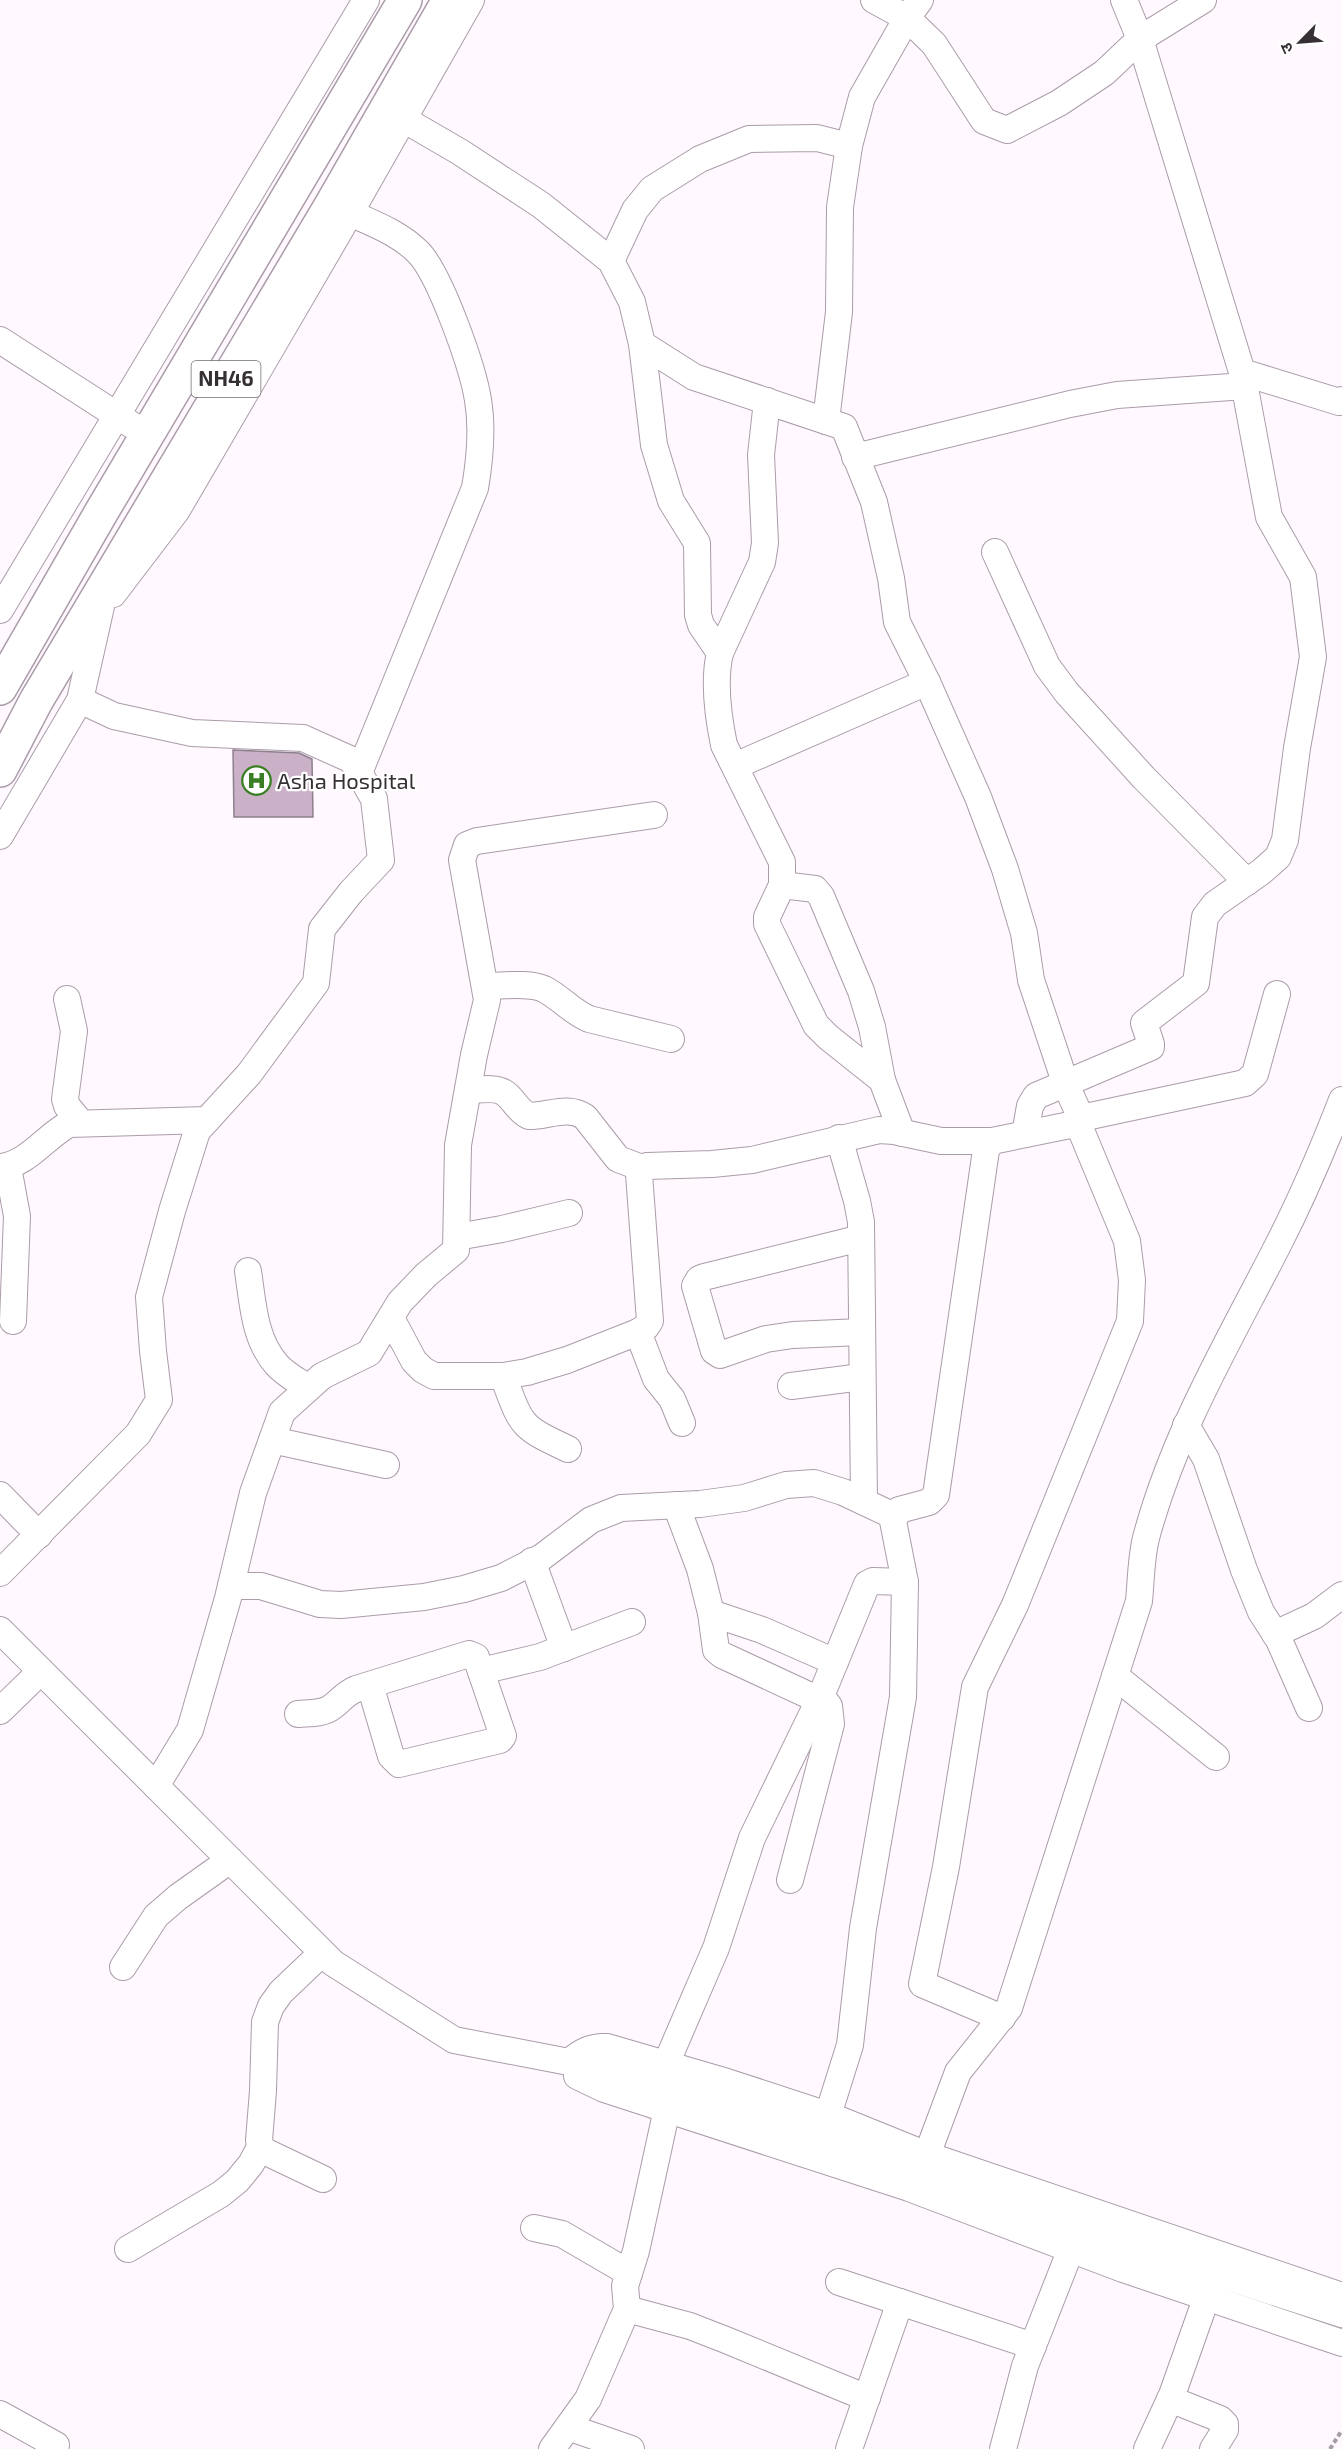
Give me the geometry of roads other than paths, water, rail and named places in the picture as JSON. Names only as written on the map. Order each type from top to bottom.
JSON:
[{"type":"highway","name":"NH46","points":[[0,688],[405,0]]},
{"type":"highway","name":"NH46","points":[[3,765],[36,701],[103,597],[394,114],[449,0]]},
{"type":"street","points":[[0,610],[366,0]]},
{"type":"street","points":[[0,836],[80,700],[103,597],[143,557],[177,510],[350,213],[394,114],[471,0]]},
{"type":"street","points":[[874,0],[913,9],[933,44],[984,121],[1007,130],[1059,103],[1104,73],[1140,39],[1203,0]]},
{"type":"street","points":[[1025,1134],[1030,1106],[1036,1096],[1150,1047],[1152,1044],[1144,1023],[1196,983],[1205,917],[1215,904],[1278,857],[1285,840],[1296,748],[1313,657],[1303,577],[1269,517],[1244,379],[1140,39],[1125,0]]},
{"type":"street","points":[[826,421],[839,312],[840,207],[849,146],[862,97],[913,9]]},
{"type":"street","points":[[394,114],[460,152],[541,206],[611,261],[632,302],[642,344],[654,445],[671,501],[697,543],[698,615],[701,625],[720,653]]},
{"type":"street","points":[[611,261],[635,210],[652,189],[700,159],[749,139],[817,138],[849,146]]},
{"type":"street","points":[[350,213],[397,235],[420,253],[442,289],[478,400],[481,453],[475,488],[359,774]]},
{"type":"street","points":[[0,340],[147,435]]},
{"type":"street","points":[[642,344],[694,377],[844,427],[873,502],[891,578],[897,622],[927,682],[978,797],[1005,869],[1024,933],[1031,980],[1079,1120],[1127,1241],[1132,1280],[1130,1321],[1015,1605],[975,1687],[946,1868],[922,1984],[1002,2018]]},
{"type":"street","points":[[855,457],[1070,404],[1117,395],[1244,379],[1340,402],[1342,400]]},
{"type":"street","points":[[767,401],[761,455],[765,543],[762,562],[720,653],[716,669],[721,729],[724,745],[782,862],[782,885],[767,917],[767,924],[816,1025],[882,1080]]},
{"type":"street","points":[[995,552],[1047,666],[1067,693],[1144,778],[1247,882]]},
{"type":"street","points":[[735,766],[927,682]]},
{"type":"street","points":[[0,1573],[138,1434],[159,1401],[149,1297],[197,1131],[249,1074],[316,983],[322,929],[351,892],[381,860],[374,799],[351,760],[303,738],[192,733],[114,716],[80,700]]},
{"type":"street","points":[[156,1786],[190,1730],[231,1586],[253,1493],[282,1412],[322,1376],[369,1353],[400,1302],[426,1275],[456,1250],[458,1145],[487,1000],[462,860],[467,844],[654,815]]},
{"type":"street","points":[[782,885],[815,889],[821,896],[861,991],[872,1028],[882,1080],[902,1132]]},
{"type":"street","points":[[486,986],[536,987],[545,990],[578,1014],[589,1019],[671,1039]]},
{"type":"street","points":[[468,1090],[500,1090],[529,1116],[570,1110],[578,1112],[585,1117],[618,1159],[642,1168],[752,1160],[879,1130],[902,1132],[941,1141],[992,1141],[1245,1083],[1255,1074],[1277,994]]},
{"type":"street","points":[[67,999],[74,1031],[65,1099],[67,1106],[81,1123]]},
{"type":"street","points":[[927,2155],[958,2072],[1009,2008],[1139,1602],[1146,1540],[1186,1425],[1318,1161],[1342,1100]]},
{"type":"street","points":[[13,1321],[17,1216],[4,1167],[21,1160],[69,1124],[207,1120]]},
{"type":"street","points":[[839,1138],[857,1201],[861,1238],[864,1502]]},
{"type":"street","points":[[828,2115],[850,2045],[863,1928],[903,1697],[905,1582],[893,1521],[899,1510],[929,1502],[936,1495],[986,1150],[992,1141]]},
{"type":"street","points":[[391,1317],[414,1361],[423,1371],[434,1376],[504,1376],[567,1360],[646,1328],[650,1321],[639,1174],[642,1168]]},
{"type":"street","points":[[457,1237],[569,1213]]},
{"type":"street","points":[[861,1238],[704,1277],[699,1279],[695,1286],[714,1351],[720,1355],[766,1339],[784,1336],[861,1332]]},
{"type":"street","points":[[248,1271],[256,1327],[264,1347],[278,1366],[308,1388]]},
{"type":"street","points":[[638,1332],[656,1379],[672,1399],[682,1423]]},
{"type":"street","points":[[504,1376],[519,1418],[526,1427],[568,1449]]},
{"type":"street","points":[[791,1386],[862,1377]]},
{"type":"street","points":[[1186,1425],[1206,1459],[1261,1612],[1275,1634],[1309,1708]]},
{"type":"street","points":[[272,1440],[386,1465]]},
{"type":"street","points":[[231,1586],[255,1585],[305,1602],[341,1605],[424,1597],[464,1589],[501,1578],[532,1562],[591,1520],[621,1508],[744,1498],[786,1485],[814,1483],[843,1491],[894,1516]]},
{"type":"street","points":[[0,1495],[39,1535]]},
{"type":"street","points":[[676,1505],[700,1569],[711,1613],[716,1650],[722,1655],[820,1698],[829,1707],[831,1724],[790,1880]]},
{"type":"street","points":[[532,1562],[564,1648]]},
{"type":"street","points":[[666,2064],[716,1948],[752,1838],[780,1776],[820,1698],[867,1584],[873,1581],[905,1582]]},
{"type":"street","points":[[1275,1634],[1314,1616],[1342,1595]]},
{"type":"street","points":[[711,1613],[762,1630],[835,1662]]},
{"type":"street","points":[[481,1671],[540,1657],[632,1622]]},
{"type":"street","points":[[0,1630],[333,1963],[454,2040],[569,2062],[687,2092],[930,2174],[1074,2228],[1342,2314]]},
{"type":"street","points":[[298,1714],[324,1711],[331,1708],[347,1692],[469,1654],[476,1658],[502,1738],[399,1764],[391,1756],[370,1685]]},
{"type":"street","points":[[0,1710],[41,1671]]},
{"type":"street","points":[[1115,1676],[1216,1757]]},
{"type":"street","points":[[123,1967],[156,1916],[178,1897],[230,1860]]},
{"type":"street","points":[[128,2249],[221,2194],[237,2181],[251,2164],[260,2147],[265,2022],[271,2006],[281,1992],[322,1953]]},
{"type":"street","points":[[569,2062],[594,2046],[607,2047],[666,2064],[828,2115],[927,2155],[1342,2296]]},
{"type":"street","points":[[569,2062],[577,2075],[588,2083],[909,2188],[1123,2269],[1342,2343]]},
{"type":"street","points":[[552,2449],[588,2399],[627,2309],[625,2286],[636,2251],[667,2109]]},
{"type":"street","points":[[260,2147],[323,2179]]},
{"type":"street","points":[[534,2228],[562,2234],[629,2273]]},
{"type":"street","points":[[1003,2449],[1025,2366],[1071,2249]]},
{"type":"street","points":[[839,2282],[1033,2346]]},
{"type":"street","points":[[1147,2449],[1170,2399],[1207,2296]]},
{"type":"street","points":[[849,2449],[900,2302]]},
{"type":"street","points":[[627,2309],[690,2326],[867,2398]]},
{"type":"street","points":[[1170,2399],[1220,2419],[1225,2424],[1225,2430],[1213,2449]]},
{"type":"street","points":[[0,2414],[56,2445]]},
{"type":"street","points":[[568,2427],[631,2449]]},
{"type":"place","name":"Asha Hospital","points":[[256,781]]}]
